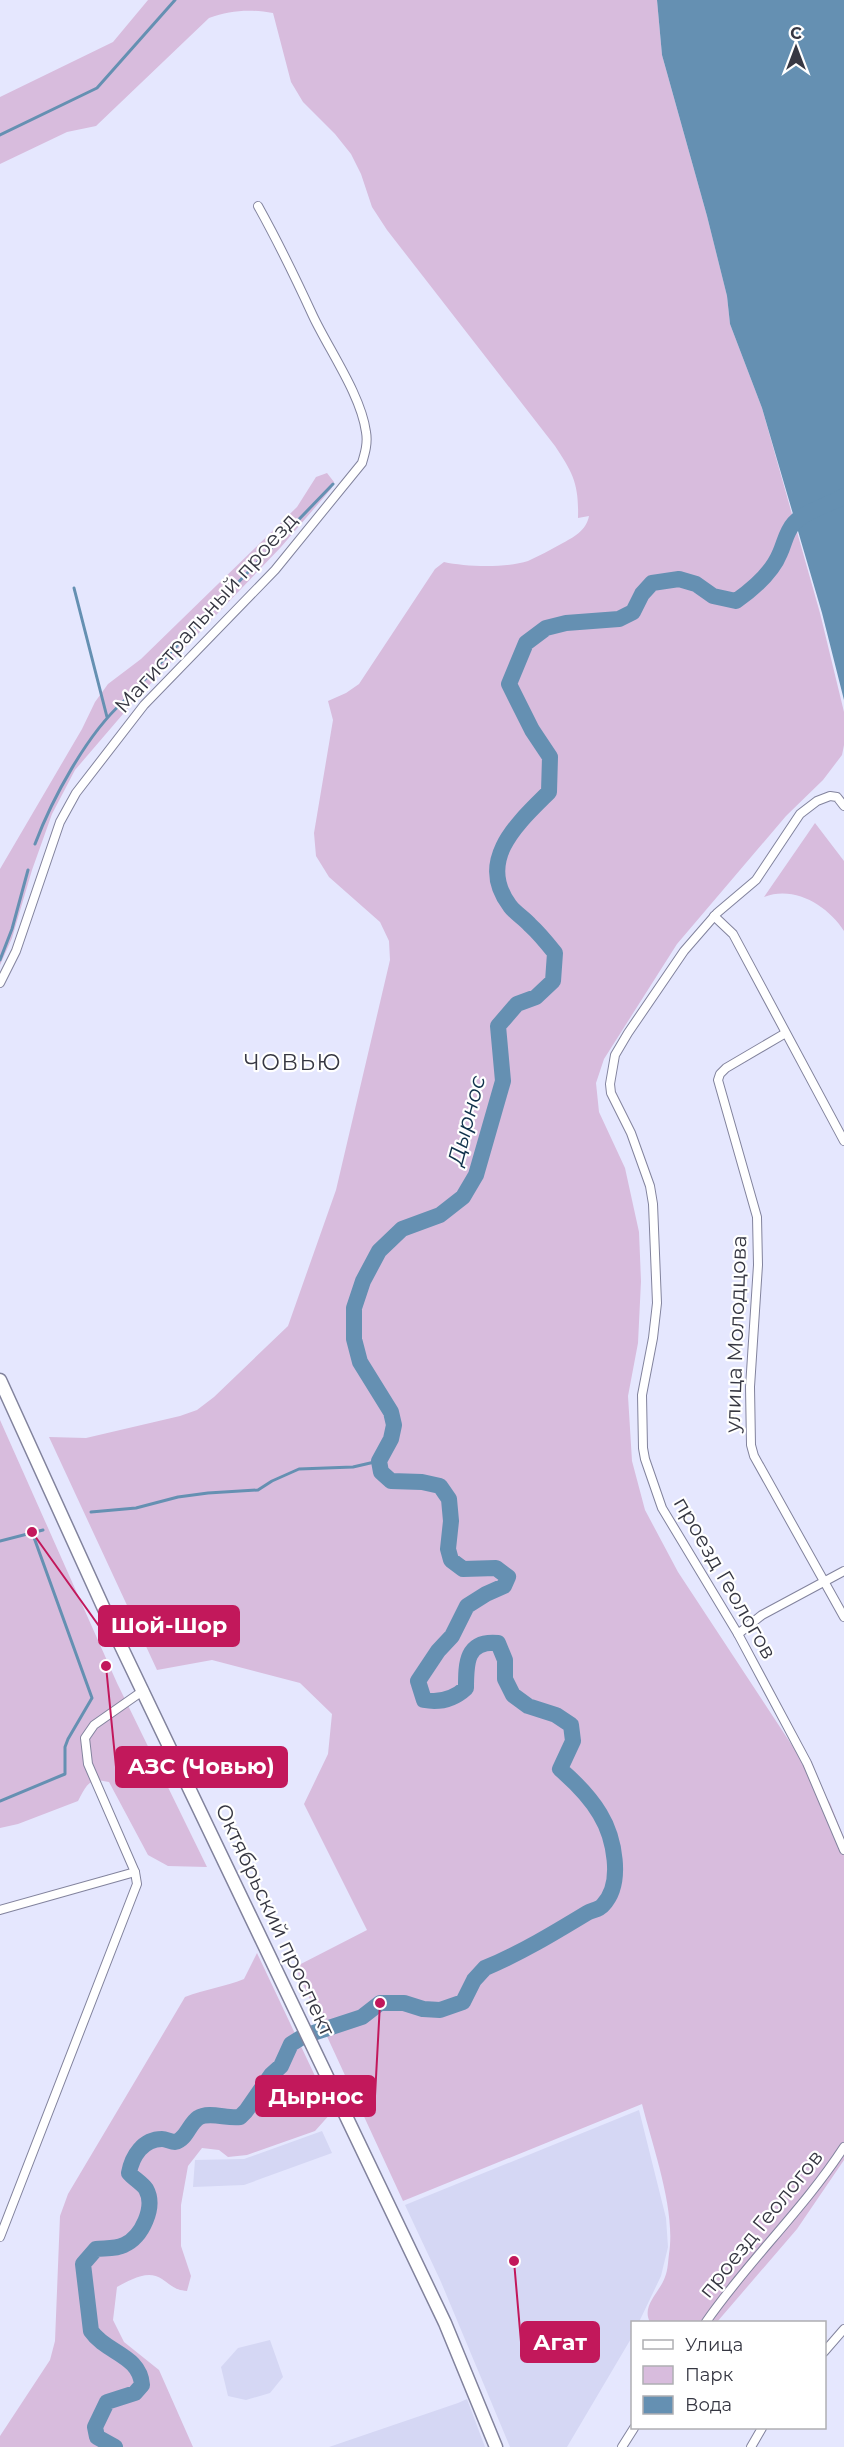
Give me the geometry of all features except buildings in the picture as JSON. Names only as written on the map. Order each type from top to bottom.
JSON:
[{"type":"main road","name":"Октябрьский проспект","points":[[0,1380],[120,1644],[449,2331],[496,2447]]},
{"type":"street","name":"Магистральный проезд","points":[[0,983],[16,951],[60,822],[75,793],[144,705],[274,570],[362,464],[367,446],[366,431],[355,396],[313,316],[296,275],[258,206]]},
{"type":"street","name":"проезд Геологов","points":[[844,806],[837,797],[830,796],[806,809],[788,830],[772,859],[756,880],[714,916],[684,951],[615,1055],[610,1083],[614,1102],[631,1133],[650,1186],[653,1204],[657,1303],[642,1395],[645,1459],[662,1508],[738,1634],[807,1763],[844,1850]]},
{"type":"street","points":[[714,916],[733,934],[784,1034],[844,1141]]},
{"type":"street","name":"улица Молодцова","points":[[784,1034],[726,1068],[718,1080],[757,1217],[758,1265],[750,1387],[751,1445],[754,1456],[844,1617]]},
{"type":"street","points":[[738,1634],[762,1615],[844,1571]]},
{"type":"street","points":[[0,2237],[137,1884],[135,1872],[88,1764],[85,1738],[94,1725],[144,1690]]},
{"type":"street","points":[[0,1910],[135,1872]]},
{"type":"street","name":"проезд Геологов","points":[[707,2321],[736,2280],[844,2147]]},
{"type":"street","points":[[826,2351],[844,2329]]},
{"type":"street","points":[[622,2447],[633,2429]]},
{"type":"street","points":[[751,2447],[761,2429]]},
{"type":"shaded area","points":[[639,2110],[666,2218],[668,2247],[661,2276],[639,2321],[631,2321],[631,2339],[567,2447],[510,2447],[441,2282],[405,2205]]},
{"type":"shaded area","points":[[322,2131],[332,2153],[244,2185],[193,2187],[195,2160],[244,2159]]},
{"type":"shaded area","points":[[270,2340],[283,2377],[270,2393],[246,2400],[228,2396],[221,2367],[238,2348]]},
{"type":"shaded area","points":[[467,2399],[485,2447],[329,2447],[458,2403]]},
{"type":"green space","points":[[148,0],[657,0],[662,55],[707,216],[727,296],[730,324],[762,408],[820,613],[844,712],[842,755],[823,780],[786,816],[677,944],[604,1059],[596,1083],[599,1112],[625,1168],[639,1232],[641,1281],[638,1343],[628,1396],[632,1461],[645,1510],[678,1572],[830,1803],[844,1838],[844,2160],[797,2229],[718,2321],[650,2321],[649,2305],[663,2283],[668,2266],[670,2237],[662,2179],[642,2104],[403,2201],[295,1967],[367,1930],[304,1804],[328,1754],[332,1714],[300,1683],[212,1660],[157,1670],[49,1437],[86,1438],[197,1410],[214,1397],[288,1326],[336,1190],[390,960],[389,941],[380,922],[329,877],[316,856],[314,833],[333,720],[328,701],[359,684],[435,569],[444,562],[486,566],[528,561],[575,536],[585,526],[589,516],[578,518],[574,479],[555,446],[387,230],[372,207],[361,174],[351,154],[335,134],[303,102],[291,82],[273,13],[241,11],[209,18],[96,126],[67,132],[0,164],[0,97],[113,42]]},
{"type":"green space","points":[[327,473],[334,482],[331,489],[281,547],[135,700],[75,770],[52,814],[32,870],[12,938],[0,965],[0,869],[82,729],[95,702],[108,684],[141,659],[297,507],[316,477]]},
{"type":"green space","points":[[815,823],[844,861],[844,931],[829,913],[810,900],[787,894],[764,897]]},
{"type":"green space","points":[[0,1420],[117,1683],[207,1867],[168,1866],[148,1855],[109,1782],[93,1781],[89,1783],[78,1801],[18,1824],[0,1828]]},
{"type":"green space","points":[[257,1953],[332,2112],[315,2131],[247,2155],[228,2157],[219,2150],[202,2148],[188,2166],[181,2205],[181,2246],[191,2276],[187,2291],[176,2289],[157,2276],[151,2275],[139,2277],[117,2287],[113,2320],[124,2342],[159,2370],[193,2447],[0,2447],[0,2436],[50,2360],[55,2341],[60,2216],[68,2194],[185,1997],[244,1979]]},
{"type":"water","points":[[657,0],[844,0],[844,700],[822,613],[762,408],[730,324],[727,296],[707,216],[662,55]]},
{"type":"waterway","points":[[0,135],[97,88],[175,0]]},
{"type":"waterway","points":[[35,844],[61,788],[96,731],[333,484]]},
{"type":"waterway","name":"Дырнос","points":[[115,2447],[97,2437],[95,2427],[107,2402],[135,2393],[142,2385],[135,2367],[91,2331],[83,2264],[96,2249],[124,2245],[142,2229],[148,2213],[149,2196],[146,2189],[129,2173],[136,2155],[144,2145],[155,2140],[179,2141],[202,2116],[240,2117],[271,2075],[281,2066],[291,2044],[304,2036],[362,2017],[380,2003],[404,2003],[423,2009],[440,2010],[463,2002],[474,1980],[485,1968],[600,1908],[609,1896],[613,1885],[615,1860],[605,1824],[587,1796],[560,1769],[573,1741],[571,1725],[556,1715],[528,1706],[513,1695],[505,1679],[505,1660],[498,1643],[487,1643],[474,1649],[466,1670],[466,1688],[461,1692],[446,1699],[424,1700],[418,1681],[438,1651],[452,1636],[467,1606],[504,1586],[508,1577],[496,1568],[463,1569],[451,1560],[448,1549],[451,1521],[449,1499],[440,1486],[422,1482],[391,1481],[381,1472],[379,1461],[391,1439],[394,1425],[391,1412],[360,1362],[354,1339],[354,1308],[363,1281],[379,1251],[402,1229],[440,1215],[463,1197],[476,1175],[503,1081],[498,1026],[517,1004],[536,997],[553,981],[555,953],[537,931],[510,906],[500,889],[497,873],[499,858],[505,843],[525,816],[549,792],[550,757],[532,730],[509,684],[526,643],[546,628],[566,623],[619,619],[633,612],[642,594],[652,583],[679,579],[696,584],[713,596],[736,601],[767,574],[777,560],[794,523],[804,515],[844,496]]},
{"type":"waterway","points":[[74,588],[107,717]]},
{"type":"waterway","points":[[0,960],[12,929],[28,870]]},
{"type":"waterway","points":[[91,1512],[136,1508],[178,1497],[208,1493],[258,1490],[299,1469],[353,1467],[379,1461]]},
{"type":"waterway","points":[[0,1541],[43,1530]]},
{"type":"waterway","points":[[0,1801],[65,1774],[65,1747],[92,1698],[32,1532]]},
{"type":"place","name":"Шой-Шор","points":[[32,1532]]},
{"type":"place","name":"АЗС (Човью)","points":[[106,1666]]},
{"type":"place","name":"Дырнос","points":[[380,2003]]},
{"type":"place","name":"Агат","points":[[514,2261]]},
{"type":"district","name":"ЧОВЬЮ","points":[[293,1062]]}]
